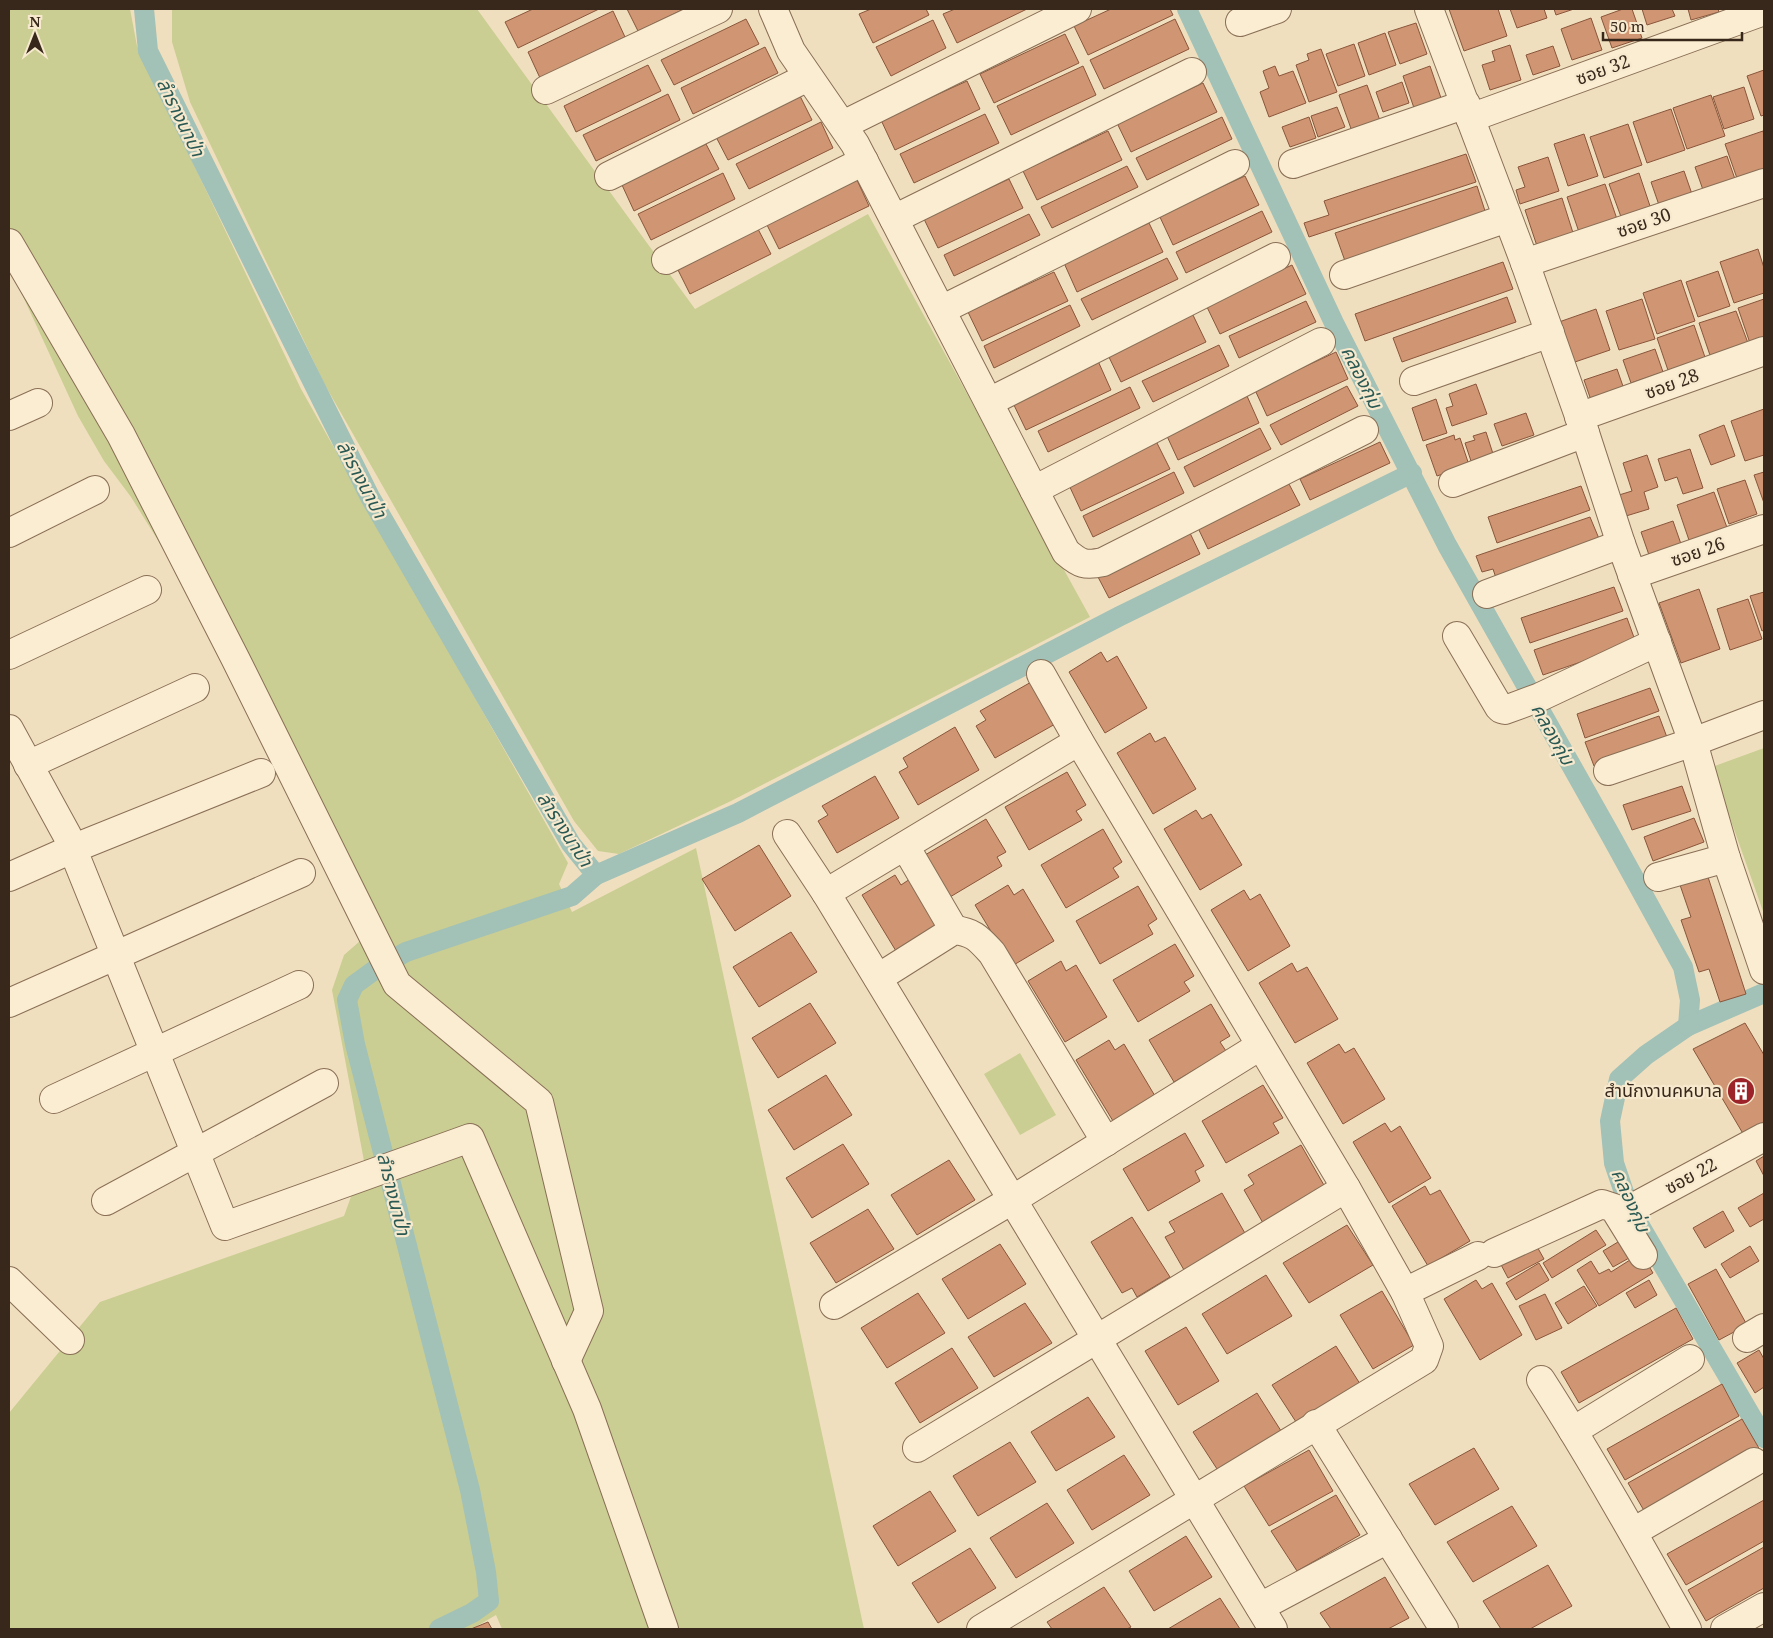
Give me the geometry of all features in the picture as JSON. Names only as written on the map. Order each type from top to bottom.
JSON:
[{"type":"street","points":[[546,90],[718,9]]},
{"type":"street","points":[[772,9],[791,51],[808,78],[843,125],[864,161],[1066,552],[1078,562],[1091,565],[1103,562],[1364,430]]},
{"type":"street","points":[[1240,22],[1277,9]]},
{"type":"street","points":[[1429,9],[1550,333],[1621,544],[1693,742],[1726,858],[1764,970]]},
{"type":"street","name":"ซอย 32","points":[[1293,164],[1468,111],[1764,11]]},
{"type":"street","points":[[843,125],[1060,12]]},
{"type":"street","points":[[894,220],[1192,72]]},
{"type":"street","points":[[609,176],[808,78]]},
{"type":"street","points":[[666,260],[864,161]]},
{"type":"street","points":[[941,310],[1235,164]]},
{"type":"street","name":"ซอย 30","points":[[1525,264],[1764,183]]},
{"type":"street","points":[[1344,275],[1507,218]]},
{"type":"street","points":[[9,243],[121,435],[235,658],[397,984],[539,1102],[589,1311],[566,1361]]},
{"type":"street","points":[[989,402],[1276,257]]},
{"type":"street","points":[[1414,381],[1550,333]]},
{"type":"street","points":[[1034,490],[1322,342]]},
{"type":"street","name":"ซอย 28","points":[[1453,483],[1582,425],[1764,351]]},
{"type":"street","points":[[9,416],[38,403]]},
{"type":"street","points":[[9,532],[95,490]]},
{"type":"street","name":"ซอย 26","points":[[1632,575],[1764,529]]},
{"type":"street","points":[[1487,594],[1621,544]]},
{"type":"street","points":[[9,655],[146,590]]},
{"type":"street","points":[[1457,636],[1501,709],[1505,710],[1534,700],[1657,642]]},
{"type":"street","points":[[981,1629],[1424,1360],[1429,1346],[1405,1292],[1346,1188],[1079,741],[1041,674]]},
{"type":"street","points":[[28,765],[196,688]]},
{"type":"street","points":[[1608,771],[1764,716]]},
{"type":"street","points":[[9,729],[67,835],[225,1226],[470,1138],[587,1409],[664,1629]]},
{"type":"street","points":[[826,893],[1079,741]]},
{"type":"street","points":[[9,877],[72,849],[261,773]]},
{"type":"street","points":[[787,834],[826,893],[1267,1618],[1388,1539]]},
{"type":"street","points":[[905,846],[954,930]]},
{"type":"street","points":[[1658,877],[1726,858]]},
{"type":"street","points":[[9,1003],[301,873]]},
{"type":"street","points":[[878,978],[954,930],[967,932],[979,939],[992,953],[1106,1142]]},
{"type":"street","points":[[54,1100],[298,985]]},
{"type":"street","points":[[834,1306],[1012,1200],[1260,1046]]},
{"type":"street","points":[[106,1201],[324,1084]]},
{"type":"street","name":"ซอย 22","points":[[1626,1211],[1764,1137]]},
{"type":"street","points":[[917,1448],[1346,1188]]},
{"type":"street","points":[[1405,1292],[1602,1204],[1626,1211],[1643,1255]]},
{"type":"street","points":[[9,1281],[70,1340]]},
{"type":"street","points":[[1573,1431],[1690,1359]]},
{"type":"street","points":[[1541,1380],[1633,1532],[1687,1629]]},
{"type":"street","points":[[1316,1424],[1444,1629]]},
{"type":"street","points":[[1633,1532],[1754,1462]]},
{"type":"street","points":[[1725,1629],[1764,1607]]},
{"type":"green space","points":[[9,9],[130,9],[137,46],[301,389],[568,863],[559,884],[572,912],[696,848],[864,1629],[502,1629],[496,1615],[472,1629],[9,1629],[9,1413],[100,1302],[344,1216],[364,1161],[332,990],[344,955],[368,934],[243,677],[131,497],[104,461],[78,416],[9,266]]},
{"type":"green space","points":[[172,9],[477,9],[695,309],[868,214],[1090,617],[731,801],[619,854],[598,851],[574,821],[325,385],[190,102],[172,42]]},
{"type":"green space","points":[[1764,748],[1764,914],[1712,767]]},
{"type":"green space","points":[[1020,1053],[1056,1115],[1020,1135],[984,1074]]},
{"type":"building","points":[[533,9],[599,9],[518,48],[505,22]]},
{"type":"building","points":[[627,9],[684,9],[638,31]]},
{"type":"building","points":[[871,9],[926,9],[929,15],[873,43],[859,14]]},
{"type":"building","points":[[955,9],[1027,9],[957,43],[943,14]]},
{"type":"building","points":[[1111,9],[1170,9],[1173,15],[1088,55],[1074,26]]},
{"type":"building","points":[[1449,9],[1498,9],[1507,36],[1464,51]]},
{"type":"building","points":[[1510,9],[1544,9],[1547,18],[1517,28]]},
{"type":"building","points":[[1554,9],[1574,9],[1556,15]]},
{"type":"building","points":[[1623,9],[1632,9],[1642,38],[1612,48],[1601,17]]},
{"type":"building","points":[[1642,9],[1672,9],[1675,16],[1647,25]]},
{"type":"building","points":[[1688,9],[1718,9],[1719,12],[1691,20]]},
{"type":"building","points":[[613,11],[625,37],[540,78],[528,52]]},
{"type":"building","points":[[1591,18],[1602,50],[1572,60],[1561,29]]},
{"type":"building","points":[[746,19],[759,44],[674,85],[661,60]]},
{"type":"building","points":[[1175,19],[1189,49],[1104,89],[1090,60]]},
{"type":"building","points":[[933,20],[946,48],[891,76],[876,47]]},
{"type":"building","points":[[1416,23],[1427,54],[1400,64],[1388,32]]},
{"type":"building","points":[[1385,33],[1396,65],[1369,75],[1358,43]]},
{"type":"building","points":[[1065,34],[1079,63],[994,103],[980,74]]},
{"type":"building","points":[[1354,44],[1365,76],[1338,86],[1326,54]]},
{"type":"building","points":[[1510,45],[1521,80],[1490,90],[1482,65],[1495,61],[1492,51]]},
{"type":"building","points":[[1553,46],[1560,66],[1533,75],[1526,55]]},
{"type":"building","points":[[765,47],[778,73],[693,114],[681,88]]},
{"type":"building","points":[[1321,49],[1337,92],[1309,102],[1296,65],[1309,60],[1307,54]]},
{"type":"building","points":[[648,65],[661,91],[576,132],[564,106]]},
{"type":"building","points":[[1083,66],[1096,95],[1011,135],[997,106]]},
{"type":"building","points":[[1275,66],[1279,76],[1293,71],[1306,103],[1269,117],[1260,92],[1269,88],[1263,71]]},
{"type":"building","points":[[1430,66],[1441,98],[1414,108],[1403,76]]},
{"type":"building","points":[[1764,70],[1764,115],[1761,116],[1747,76]]},
{"type":"building","points":[[967,81],[980,109],[895,150],[881,120]]},
{"type":"building","points":[[1402,82],[1409,103],[1383,112],[1376,92]]},
{"type":"building","points":[[1203,83],[1217,112],[1131,152],[1117,123]]},
{"type":"building","points":[[1367,85],[1382,126],[1354,137],[1339,95]]},
{"type":"building","points":[[1744,87],[1754,119],[1724,129],[1713,97]]},
{"type":"building","points":[[668,94],[680,120],[596,161],[583,135]]},
{"type":"building","points":[[799,94],[812,120],[728,160],[715,135]]},
{"type":"building","points":[[1711,95],[1725,136],[1687,149],[1673,108]]},
{"type":"building","points":[[1337,107],[1345,127],[1318,137],[1311,116]]},
{"type":"building","points":[[1671,109],[1685,150],[1647,163],[1633,122]]},
{"type":"building","points":[[985,114],[999,143],[914,183],[900,154]]},
{"type":"building","points":[[1222,117],[1232,139],[1147,180],[1136,158]]},
{"type":"building","points":[[1309,117],[1316,138],[1290,147],[1282,127]]},
{"type":"building","points":[[821,122],[833,148],[749,189],[736,164]]},
{"type":"building","points":[[1628,124],[1642,165],[1604,178],[1590,137]]},
{"type":"building","points":[[1108,131],[1122,160],[1037,200],[1023,171]]},
{"type":"building","points":[[1763,131],[1764,176],[1739,184],[1725,144]]},
{"type":"building","points":[[1584,134],[1598,176],[1568,186],[1554,144]]},
{"type":"building","points":[[706,144],[719,169],[634,211],[622,185]]},
{"type":"building","points":[[1466,154],[1476,182],[1309,237],[1304,223],[1329,215],[1324,201]]},
{"type":"building","points":[[1727,156],[1735,179],[1703,190],[1695,167]]},
{"type":"building","points":[[1548,157],[1559,191],[1520,204],[1516,190],[1525,187],[1518,167]]},
{"type":"building","points":[[1127,166],[1138,187],[1052,228],[1041,207]]},
{"type":"building","points":[[1684,171],[1693,197],[1660,208],[1651,182]]},
{"type":"building","points":[[723,173],[735,199],[651,240],[638,214]]},
{"type":"building","points":[[1639,173],[1653,215],[1624,225],[1609,184]]},
{"type":"building","points":[[1245,176],[1259,205],[1173,245],[1159,215]]},
{"type":"building","points":[[1009,179],[1023,208],[938,248],[924,219]]},
{"type":"building","points":[[857,180],[869,206],[779,249],[766,223]]},
{"type":"building","points":[[1605,184],[1619,225],[1581,238],[1567,197]]},
{"type":"building","points":[[1477,186],[1486,214],[1345,261],[1335,233]]},
{"type":"building","points":[[1562,198],[1574,236],[1540,255],[1525,210]]},
{"type":"building","points":[[1262,211],[1272,232],[1186,273],[1176,252]]},
{"type":"building","points":[[1029,214],[1040,235],[954,276],[944,255]]},
{"type":"building","points":[[1149,223],[1163,252],[1077,292],[1064,263]]},
{"type":"building","points":[[758,229],[771,254],[690,294],[677,268]]},
{"type":"building","points":[[1758,249],[1764,268],[1764,293],[1734,303],[1720,262]]},
{"type":"building","points":[[1167,258],[1178,279],[1092,320],[1081,299]]},
{"type":"building","points":[[1503,262],[1513,289],[1365,341],[1355,314]]},
{"type":"building","points":[[1292,265],[1306,294],[1220,334],[1206,305]]},
{"type":"building","points":[[1718,271],[1730,306],[1698,317],[1686,282]]},
{"type":"building","points":[[1054,272],[1068,301],[982,341],[968,312]]},
{"type":"building","points":[[1681,280],[1695,321],[1657,334],[1643,293]]},
{"type":"building","points":[[1507,297],[1516,322],[1402,362],[1393,338]]},
{"type":"building","points":[[1642,299],[1655,339],[1619,350],[1606,311]]},
{"type":"building","points":[[1764,299],[1764,344],[1752,349],[1738,308]]},
{"type":"building","points":[[1306,301],[1316,322],[1239,358],[1229,336]]},
{"type":"building","points":[[1070,305],[1080,326],[994,368],[984,346]]},
{"type":"building","points":[[1596,309],[1610,350],[1572,363],[1559,322]]},
{"type":"building","points":[[1736,311],[1751,351],[1713,364],[1699,323]]},
{"type":"building","points":[[1192,313],[1206,342],[1121,382],[1107,353]]},
{"type":"building","points":[[1694,325],[1708,366],[1671,379],[1657,338]]},
{"type":"building","points":[[1219,345],[1229,366],[1153,402],[1142,381]]},
{"type":"building","points":[[1655,349],[1663,372],[1631,383],[1623,360]]},
{"type":"building","points":[[1336,352],[1348,379],[1267,416],[1255,390]]},
{"type":"building","points":[[1098,361],[1111,390],[1026,430],[1012,401]]},
{"type":"building","points":[[1617,369],[1625,392],[1592,403],[1584,380]]},
{"type":"building","points":[[1476,384],[1487,414],[1452,426],[1446,408],[1453,406],[1449,394]]},
{"type":"building","points":[[1347,386],[1358,406],[1281,445],[1270,425]]},
{"type":"building","points":[[1130,387],[1140,408],[1048,452],[1038,431]]},
{"type":"building","points":[[1247,396],[1259,423],[1178,460],[1166,434]]},
{"type":"building","points":[[1436,399],[1447,433],[1423,441],[1412,408]]},
{"type":"building","points":[[1764,409],[1764,455],[1745,461],[1731,421]]},
{"type":"building","points":[[1526,413],[1534,435],[1502,446],[1494,424]]},
{"type":"building","points":[[1724,425],[1735,456],[1711,465],[1699,435]]},
{"type":"building","points":[[1260,428],[1271,449],[1194,487],[1184,467]]},
{"type":"building","points":[[1486,432],[1495,460],[1473,467],[1465,443],[1475,440],[1473,436]]},
{"type":"building","points":[[1454,435],[1455,440],[1460,438],[1469,465],[1437,476],[1426,445]]},
{"type":"building","points":[[1156,441],[1170,469],[1081,511],[1068,483]]},
{"type":"building","points":[[1380,442],[1390,463],[1310,500],[1300,479]]},
{"type":"building","points":[[1690,449],[1703,488],[1683,494],[1677,477],[1665,481],[1658,459]]},
{"type":"building","points":[[1647,455],[1658,487],[1644,492],[1649,509],[1626,516],[1619,495],[1632,491],[1623,463]]},
{"type":"building","points":[[1174,472],[1184,493],[1093,537],[1083,516]]},
{"type":"building","points":[[1764,472],[1764,503],[1754,475]]},
{"type":"building","points":[[1745,480],[1757,514],[1729,524],[1717,489]]},
{"type":"building","points":[[1289,484],[1300,505],[1208,549],[1198,528]]},
{"type":"building","points":[[1581,486],[1590,510],[1497,543],[1488,517]]},
{"type":"building","points":[[1714,492],[1729,533],[1691,546],[1677,505]]},
{"type":"building","points":[[1590,517],[1600,541],[1496,578],[1493,569],[1482,572],[1476,556]]},
{"type":"building","points":[[1673,521],[1681,544],[1649,555],[1641,532]]},
{"type":"building","points":[[1190,533],[1200,554],[1109,598],[1098,577]]},
{"type":"building","points":[[1614,587],[1623,611],[1530,643],[1521,618]]},
{"type":"building","points":[[1699,589],[1720,649],[1681,663],[1659,603]]},
{"type":"building","points":[[1764,592],[1764,630],[1762,631],[1750,596]]},
{"type":"building","points":[[1748,599],[1762,639],[1730,650],[1717,609]]},
{"type":"building","points":[[1627,618],[1636,643],[1543,675],[1534,650]]},
{"type":"building","points":[[1101,652],[1107,662],[1117,656],[1147,708],[1105,733],[1069,672]]},
{"type":"building","points":[[1033,681],[1057,723],[995,758],[976,726],[986,720],[980,711]]},
{"type":"building","points":[[1650,688],[1659,711],[1585,738],[1577,714]]},
{"type":"building","points":[[1659,716],[1668,740],[1594,766],[1585,742]]},
{"type":"building","points":[[955,727],[979,770],[918,805],[899,772],[908,767],[903,758]]},
{"type":"building","points":[[1150,733],[1155,742],[1165,737],[1196,789],[1153,814],[1117,753]]},
{"type":"building","points":[[1067,772],[1086,805],[1076,811],[1082,820],[1029,850],[1005,807]]},
{"type":"building","points":[[875,776],[899,818],[837,853],[818,821],[828,815],[822,806]]},
{"type":"building","points":[[1682,786],[1691,811],[1632,830],[1623,805]]},
{"type":"building","points":[[1196,810],[1202,819],[1211,814],[1242,865],[1200,890],[1164,829]]},
{"type":"building","points":[[1694,818],[1704,842],[1653,861],[1644,837]]},
{"type":"building","points":[[986,819],[1006,852],[997,857],[1002,866],[950,897],[925,855]]},
{"type":"building","points":[[1103,829],[1122,862],[1113,868],[1119,877],[1066,908],[1041,865]]},
{"type":"building","points":[[759,845],[791,896],[735,931],[702,879]]},
{"type":"building","points":[[895,875],[901,885],[910,879],[941,931],[899,956],[862,895]]},
{"type":"building","points":[[1708,877],[1746,994],[1720,1002],[1709,969],[1699,972],[1681,920],[1691,917],[1680,885]]},
{"type":"building","points":[[1008,885],[1014,895],[1023,889],[1054,941],[1012,966],[975,905]]},
{"type":"building","points":[[1138,886],[1157,919],[1148,925],[1153,934],[1100,964],[1076,921]]},
{"type":"building","points":[[1244,890],[1250,900],[1260,894],[1290,946],[1248,971],[1211,910]]},
{"type":"building","points":[[791,932],[817,972],[759,1007],[733,967]]},
{"type":"building","points":[[1175,944],[1194,976],[1184,982],[1190,991],[1138,1022],[1113,980]]},
{"type":"building","points":[[1061,961],[1066,971],[1076,965],[1107,1017],[1065,1042],[1028,981]]},
{"type":"building","points":[[1292,963],[1297,972],[1307,967],[1338,1019],[1295,1043],[1259,983]]},
{"type":"building","points":[[810,1003],[836,1043],[778,1078],[752,1038]]},
{"type":"building","points":[[1211,1004],[1230,1036],[1220,1042],[1226,1051],[1174,1082],[1149,1040]]},
{"type":"building","name":"สำนักงานคหบาล","points":[[1745,1023],[1764,1055],[1764,1126],[1745,1137],[1693,1049]]},
{"type":"building","points":[[1109,1040],[1115,1050],[1124,1044],[1155,1096],[1113,1121],[1076,1060]]},
{"type":"building","points":[[1339,1044],[1345,1053],[1354,1048],[1385,1099],[1343,1124],[1307,1063]]},
{"type":"building","points":[[826,1075],[852,1115],[794,1150],[768,1110]]},
{"type":"building","points":[[1263,1085],[1283,1118],[1273,1123],[1279,1133],[1226,1163],[1202,1121]]},
{"type":"building","points":[[1385,1123],[1391,1132],[1400,1126],[1431,1178],[1389,1203],[1353,1142]]},
{"type":"building","points":[[1185,1133],[1204,1166],[1195,1171],[1200,1181],[1148,1211],[1123,1169]]},
{"type":"building","points":[[843,1144],[869,1184],[812,1218],[786,1178]]},
{"type":"building","points":[[1301,1145],[1325,1187],[1263,1223],[1244,1190],[1254,1184],[1248,1175]]},
{"type":"building","points":[[1764,1156],[1764,1176],[1756,1161]]},
{"type":"building","points":[[949,1160],[975,1200],[917,1235],[891,1195]]},
{"type":"building","points":[[1425,1186],[1430,1195],[1440,1190],[1470,1241],[1428,1266],[1392,1206]]},
{"type":"building","points":[[1222,1193],[1246,1235],[1184,1270],[1165,1237],[1175,1232],[1169,1222]]},
{"type":"building","points":[[1764,1193],[1764,1219],[1750,1227],[1738,1208]]},
{"type":"building","points":[[868,1209],[894,1249],[836,1283],[810,1243]]},
{"type":"building","points":[[1723,1211],[1734,1231],[1705,1248],[1693,1228]]},
{"type":"building","points":[[1132,1217],[1170,1277],[1137,1297],[1132,1288],[1122,1293],[1091,1242]]},
{"type":"building","points":[[1347,1225],[1373,1265],[1309,1303],[1283,1263]]},
{"type":"building","points":[[1596,1230],[1606,1245],[1552,1278],[1543,1263]]},
{"type":"building","points":[[1628,1236],[1638,1253],[1613,1267],[1603,1251]]},
{"type":"building","points":[[1535,1243],[1544,1259],[1508,1278],[1498,1259]]},
{"type":"building","points":[[1000,1244],[1026,1284],[968,1319],[942,1279]]},
{"type":"building","points":[[1750,1246],[1759,1261],[1730,1278],[1721,1264]]},
{"type":"building","points":[[1641,1253],[1653,1273],[1599,1306],[1577,1270],[1591,1261],[1599,1274],[1609,1269],[1611,1272]]},
{"type":"building","points":[[1539,1263],[1549,1280],[1516,1300],[1506,1283]]},
{"type":"building","points":[[1716,1269],[1747,1325],[1719,1340],[1688,1284]]},
{"type":"building","points":[[1266,1275],[1292,1316],[1227,1354],[1202,1314]]},
{"type":"building","points":[[1476,1280],[1482,1289],[1492,1283],[1522,1335],[1480,1360],[1444,1299]]},
{"type":"building","points":[[1649,1280],[1657,1295],[1635,1308],[1626,1293]]},
{"type":"building","points":[[1584,1286],[1597,1306],[1568,1324],[1555,1303]]},
{"type":"building","points":[[1382,1291],[1414,1345],[1373,1369],[1340,1315]]},
{"type":"building","points":[[918,1293],[945,1333],[887,1368],[861,1328]]},
{"type":"building","points":[[1545,1294],[1562,1328],[1536,1340],[1519,1306]]},
{"type":"building","points":[[1025,1303],[1052,1343],[994,1377],[968,1337]]},
{"type":"building","points":[[1676,1308],[1693,1339],[1579,1403],[1561,1372]]},
{"type":"building","points":[[1186,1327],[1219,1381],[1178,1405],[1145,1351]]},
{"type":"building","points":[[1336,1346],[1362,1387],[1298,1425],[1272,1385]]},
{"type":"building","points":[[952,1348],[978,1388],[920,1423],[895,1383]]},
{"type":"building","points":[[1759,1350],[1764,1359],[1764,1387],[1755,1393],[1737,1363]]},
{"type":"building","points":[[1722,1384],[1739,1416],[1625,1480],[1607,1449]]},
{"type":"building","points":[[1257,1393],[1283,1434],[1219,1472],[1193,1432]]},
{"type":"building","points":[[1088,1397],[1115,1437],[1056,1471],[1031,1432]]},
{"type":"building","points":[[1742,1419],[1760,1450],[1646,1514],[1628,1483]]},
{"type":"building","points":[[1010,1442],[1036,1482],[978,1516],[953,1476]]},
{"type":"building","points":[[1474,1448],[1499,1489],[1435,1525],[1409,1484]]},
{"type":"building","points":[[1309,1450],[1333,1491],[1269,1526],[1244,1486]]},
{"type":"building","points":[[1124,1455],[1150,1495],[1092,1530],[1067,1490]]},
{"type":"building","points":[[930,1491],[956,1531],[898,1566],[873,1526]]},
{"type":"building","points":[[1336,1495],[1360,1535],[1297,1571],[1271,1531]]},
{"type":"building","points":[[1764,1500],[1764,1541],[1686,1585],[1667,1554]]},
{"type":"building","points":[[1047,1503],[1074,1543],[1016,1578],[990,1538]]},
{"type":"building","points":[[1512,1506],[1537,1546],[1473,1582],[1447,1542]]},
{"type":"building","points":[[1186,1536],[1212,1577],[1154,1611],[1129,1571]]},
{"type":"building","points":[[1764,1547],[1764,1588],[1706,1621],[1688,1590]]},
{"type":"building","points":[[970,1548],[996,1588],[938,1623],[912,1583]]},
{"type":"building","points":[[1548,1565],[1572,1606],[1530,1629],[1501,1629],[1483,1601]]},
{"type":"building","points":[[1385,1577],[1409,1618],[1388,1629],[1331,1629],[1320,1613]]},
{"type":"building","points":[[1104,1587],[1131,1627],[1127,1629],[1052,1629],[1047,1622]]},
{"type":"building","points":[[1220,1598],[1240,1629],[1168,1629]]},
{"type":"building","points":[[488,1622],[492,1629],[471,1629]]},
{"type":"waterway","name":"ลำรางนาป่า","points":[[144,9],[148,51],[370,497],[571,844],[596,875],[572,896],[406,952],[376,969],[354,985],[347,1000],[355,1044],[470,1490],[486,1572],[489,1601],[472,1613],[439,1629]]},
{"type":"waterway","name":"คลองกุ่ม","points":[[1187,9],[1334,323],[1447,545],[1683,967],[1690,1000],[1688,1026],[1646,1055],[1619,1079],[1610,1121],[1614,1163],[1629,1207],[1764,1438]]},
{"type":"waterway","points":[[596,875],[738,813],[1120,616],[1412,473]]},
{"type":"waterway","points":[[1688,1026],[1764,993]]},
{"type":"place","name":"สำนักงานคหบาล","points":[[1741,1091]]}]
